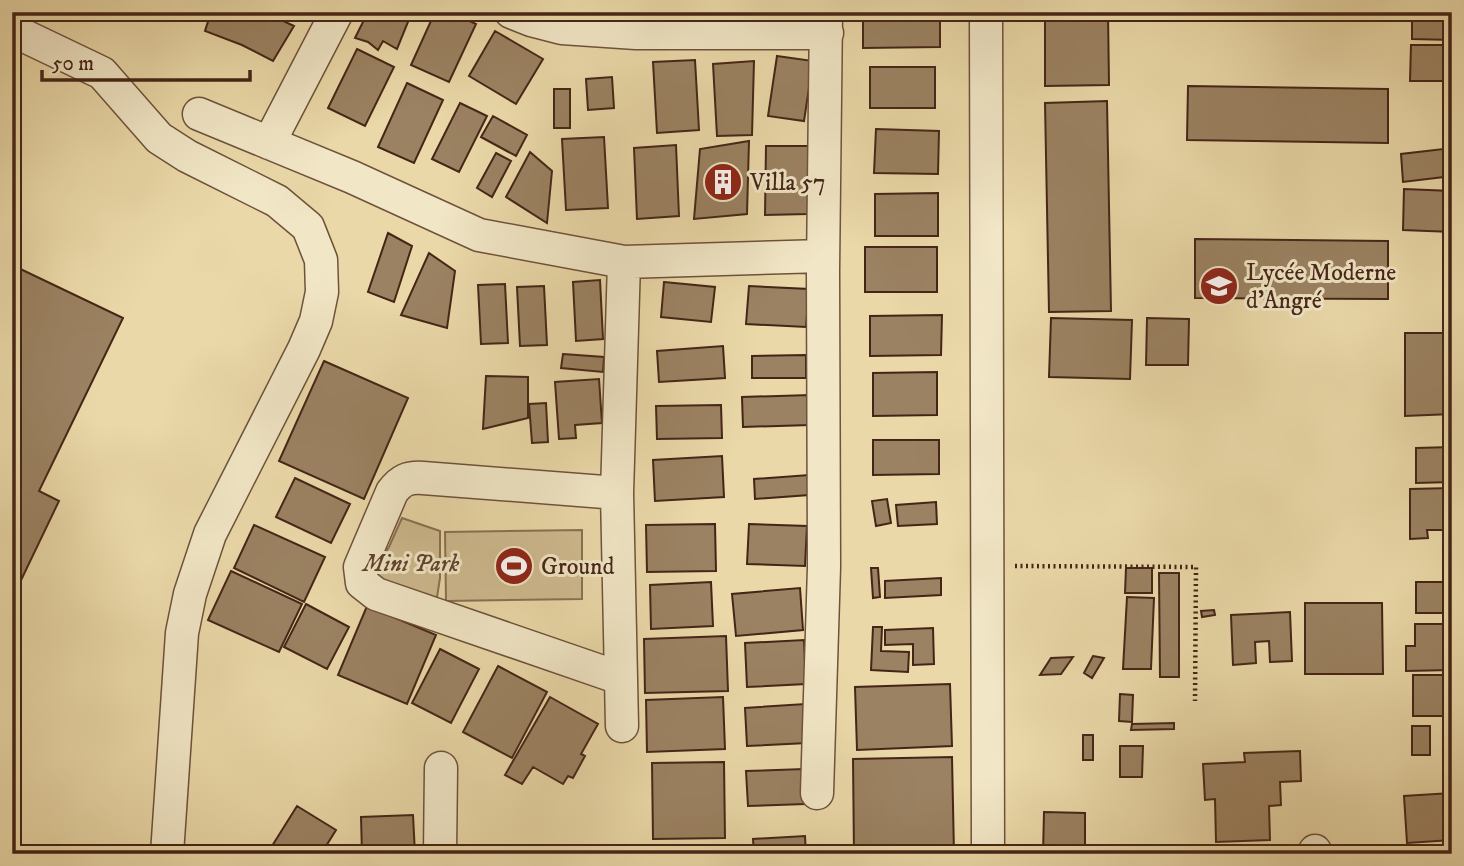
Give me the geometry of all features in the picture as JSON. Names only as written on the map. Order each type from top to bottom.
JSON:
[{"type":"street","points":[[269,143],[337,12]]},
{"type":"street","points":[[511,12],[562,28],[636,22],[826,22],[823,256],[824,567],[817,793]]},
{"type":"street","points":[[986,12],[988,854]]},
{"type":"street","points":[[12,30],[103,73],[159,138],[187,156],[277,201],[309,227],[321,260],[322,292],[316,321],[210,534],[190,594],[182,633],[167,854]]},
{"type":"street","points":[[199,114],[352,177],[479,235],[624,262],[823,256]]},
{"type":"street","points":[[622,726],[617,493],[624,262]]},
{"type":"street","points":[[617,493],[406,478],[392,492],[360,567],[362,583],[376,594],[620,678]]},
{"type":"street","points":[[440,768],[440,854]]},
{"type":"path","points":[[986,565],[1196,568],[1195,701]]},
{"type":"green space","name":"Mini Park","points":[[402,518],[440,531],[440,578],[436,604],[377,582],[379,562]]},
{"type":"green space","name":"Ground","points":[[582,530],[582,599],[446,601],[445,532]]},
{"type":"building","points":[[211,12],[264,12],[294,26],[273,61],[242,45],[205,31]]},
{"type":"building","points":[[368,12],[412,12],[397,49],[383,41],[378,50],[368,42],[355,38]]},
{"type":"building","points":[[435,12],[450,12],[476,24],[449,82],[411,65]]},
{"type":"building","points":[[863,12],[940,12],[940,47],[863,48]]},
{"type":"building","points":[[1045,12],[1108,12],[1109,85],[1045,86]]},
{"type":"building","points":[[1412,12],[1452,12],[1452,40],[1412,39]]},
{"type":"building","points":[[495,31],[543,59],[516,104],[469,76]]},
{"type":"building","points":[[1411,45],[1452,45],[1452,81],[1410,81]]},
{"type":"building","points":[[357,49],[394,67],[365,126],[328,108]]},
{"type":"building","points":[[777,56],[813,61],[804,121],[768,116]]},
{"type":"building","points":[[695,60],[699,130],[657,133],[653,62]]},
{"type":"building","points":[[754,61],[752,135],[717,136],[713,64]]},
{"type":"building","points":[[870,67],[935,67],[935,108],[870,108]]},
{"type":"building","points":[[612,77],[614,108],[588,110],[586,79]]},
{"type":"building","points":[[407,83],[443,100],[414,163],[378,147]]},
{"type":"building","points":[[1188,86],[1388,89],[1388,143],[1187,140]]},
{"type":"building","points":[[554,89],[570,89],[570,128],[554,128]]},
{"type":"building","points":[[1107,101],[1111,311],[1049,312],[1045,103]]},
{"type":"building","points":[[460,103],[487,116],[459,172],[432,159]]},
{"type":"building","points":[[493,116],[527,135],[516,156],[481,137]]},
{"type":"building","points":[[876,129],[939,131],[938,174],[874,173]]},
{"type":"building","points":[[604,137],[608,208],[566,210],[562,139]]},
{"type":"building","name":"Villa 57","points":[[749,141],[747,214],[694,219],[700,149]]},
{"type":"building","points":[[676,145],[679,216],[637,219],[634,148]]},
{"type":"building","points":[[766,146],[809,146],[808,214],[765,215]]},
{"type":"building","points":[[1452,148],[1452,176],[1403,182],[1401,154]]},
{"type":"building","points":[[530,152],[552,171],[547,223],[506,197]]},
{"type":"building","points":[[496,153],[511,161],[492,197],[477,188]]},
{"type":"building","points":[[1404,189],[1452,191],[1452,232],[1403,230]]},
{"type":"building","points":[[938,193],[938,236],[875,236],[875,194]]},
{"type":"building","points":[[388,233],[412,246],[394,302],[368,292]]},
{"type":"building","points":[[1195,239],[1388,241],[1388,299],[1195,298]]},
{"type":"building","points":[[865,247],[937,247],[937,292],[865,292]]},
{"type":"building","points":[[429,253],[455,271],[447,328],[401,315]]},
{"type":"building","points":[[12,265],[123,318],[39,491],[59,501],[12,599]]},
{"type":"building","points":[[600,280],[603,339],[576,341],[573,282]]},
{"type":"building","points":[[664,282],[715,287],[711,322],[661,317]]},
{"type":"building","points":[[505,284],[508,343],[481,344],[478,285]]},
{"type":"building","points":[[544,286],[547,345],[520,346],[517,287]]},
{"type":"building","points":[[749,286],[809,289],[806,327],[746,324]]},
{"type":"building","points":[[942,315],[941,355],[870,356],[870,316]]},
{"type":"building","points":[[1051,318],[1132,320],[1130,379],[1049,377]]},
{"type":"building","points":[[1147,318],[1189,319],[1188,365],[1146,365]]},
{"type":"building","points":[[1405,333],[1452,333],[1452,414],[1405,416]]},
{"type":"building","points":[[723,346],[725,378],[659,382],[657,351]]},
{"type":"building","points":[[563,354],[604,357],[603,372],[561,368]]},
{"type":"building","points":[[806,355],[806,378],[752,378],[752,356]]},
{"type":"building","points":[[324,361],[408,398],[364,499],[279,461]]},
{"type":"building","points":[[937,372],[937,415],[873,416],[873,373]]},
{"type":"building","points":[[486,376],[528,377],[528,418],[483,429]]},
{"type":"building","points":[[599,379],[602,423],[575,425],[576,438],[559,439],[555,382]]},
{"type":"building","points":[[810,395],[810,425],[743,427],[742,397]]},
{"type":"building","points":[[546,403],[548,442],[532,443],[529,404]]},
{"type":"building","points":[[721,405],[722,438],[657,439],[656,406]]},
{"type":"building","points":[[873,440],[939,440],[939,474],[873,475]]},
{"type":"building","points":[[1452,447],[1452,482],[1416,483],[1416,448]]},
{"type":"building","points":[[722,456],[724,497],[655,501],[653,460]]},
{"type":"building","points":[[809,475],[809,495],[755,499],[754,479]]},
{"type":"building","points":[[295,478],[350,504],[331,543],[276,517]]},
{"type":"building","points":[[1452,488],[1452,530],[1427,530],[1428,538],[1410,539],[1410,489]]},
{"type":"building","points":[[887,499],[891,523],[876,526],[872,501]]},
{"type":"building","points":[[936,502],[937,524],[898,526],[896,505]]},
{"type":"building","points":[[715,524],[716,571],[647,572],[646,525]]},
{"type":"building","points":[[749,524],[807,526],[805,566],[747,564]]},
{"type":"building","points":[[254,525],[325,557],[304,602],[234,568]]},
{"type":"building","points":[[871,568],[878,568],[880,597],[873,598]]},
{"type":"building","points":[[1126,568],[1152,568],[1152,593],[1125,593]]},
{"type":"building","points":[[231,571],[302,604],[279,652],[208,620]]},
{"type":"building","points":[[1159,573],[1179,573],[1179,677],[1160,677]]},
{"type":"building","points":[[941,578],[941,595],[885,598],[885,581]]},
{"type":"building","points":[[711,582],[713,626],[651,629],[650,585]]},
{"type":"building","points":[[1416,582],[1452,582],[1452,613],[1416,613]]},
{"type":"building","points":[[800,588],[803,630],[736,636],[732,594]]},
{"type":"building","points":[[1127,597],[1154,598],[1151,669],[1123,669]]},
{"type":"building","points":[[1305,603],[1382,603],[1383,674],[1305,674]]},
{"type":"building","points":[[306,604],[349,627],[327,669],[284,647]]},
{"type":"building","points":[[367,606],[436,635],[407,704],[338,675]]},
{"type":"building","points":[[1214,610],[1215,615],[1202,617],[1201,611]]},
{"type":"building","points":[[1290,612],[1292,661],[1270,662],[1269,641],[1255,642],[1256,663],[1233,665],[1231,615]]},
{"type":"building","points":[[1415,624],[1452,624],[1452,670],[1406,671],[1406,646],[1415,646]]},
{"type":"building","points":[[873,627],[882,627],[881,651],[909,652],[908,672],[871,670]]},
{"type":"building","points":[[933,628],[934,664],[913,665],[913,644],[885,645],[885,630]]},
{"type":"building","points":[[726,636],[728,691],[645,693],[644,639]]},
{"type":"building","points":[[804,640],[806,684],[747,687],[745,643]]},
{"type":"building","points":[[440,649],[479,669],[451,723],[412,703]]},
{"type":"building","points":[[1093,656],[1104,658],[1092,678],[1084,673]]},
{"type":"building","points":[[1073,657],[1061,674],[1040,675],[1051,658]]},
{"type":"building","points":[[498,666],[547,692],[512,758],[463,732]]},
{"type":"building","points":[[1413,675],[1452,675],[1452,716],[1413,716]]},
{"type":"building","points":[[950,684],[952,746],[857,750],[855,687]]},
{"type":"building","points":[[1120,694],[1133,695],[1132,722],[1119,721]]},
{"type":"building","points":[[550,697],[598,724],[581,754],[585,756],[573,778],[568,776],[563,784],[533,767],[522,784],[505,775]]},
{"type":"building","points":[[723,697],[725,749],[647,752],[646,700]]},
{"type":"building","points":[[805,704],[807,743],[747,746],[745,708]]},
{"type":"building","points":[[1174,723],[1174,729],[1131,730],[1132,724]]},
{"type":"building","points":[[1412,726],[1430,726],[1430,755],[1412,755]]},
{"type":"building","points":[[1083,735],[1093,735],[1093,760],[1083,760]]},
{"type":"building","points":[[1120,746],[1143,746],[1142,777],[1120,777]]},
{"type":"building","points":[[1300,751],[1301,781],[1280,782],[1281,805],[1269,806],[1270,840],[1216,842],[1215,799],[1205,800],[1203,764],[1245,762],[1244,753]]},
{"type":"building","points":[[952,757],[954,854],[854,854],[853,759]]},
{"type":"building","points":[[724,762],[725,838],[653,839],[652,763]]},
{"type":"building","points":[[804,769],[805,804],[748,806],[746,771]]},
{"type":"building","points":[[1451,793],[1452,840],[1407,843],[1404,796]]},
{"type":"building","points":[[297,806],[336,830],[321,854],[267,854]]},
{"type":"building","points":[[1044,812],[1085,813],[1085,854],[1043,854]]},
{"type":"building","points":[[413,815],[415,854],[362,854],[361,817]]},
{"type":"building","points":[[805,836],[806,854],[754,854],[753,839]]},
{"type":"building","points":[[1287,845],[1304,854],[1233,854],[1245,849]]},
{"type":"building","points":[[1354,845],[1390,845],[1390,854],[1354,854]]},
{"type":"place","name":"Villa 57","points":[[723,182]]},
{"type":"place","name":"Lycée Moderne d'Angré","points":[[1219,286]]},
{"type":"place","name":"Ground","points":[[514,566]]}]
